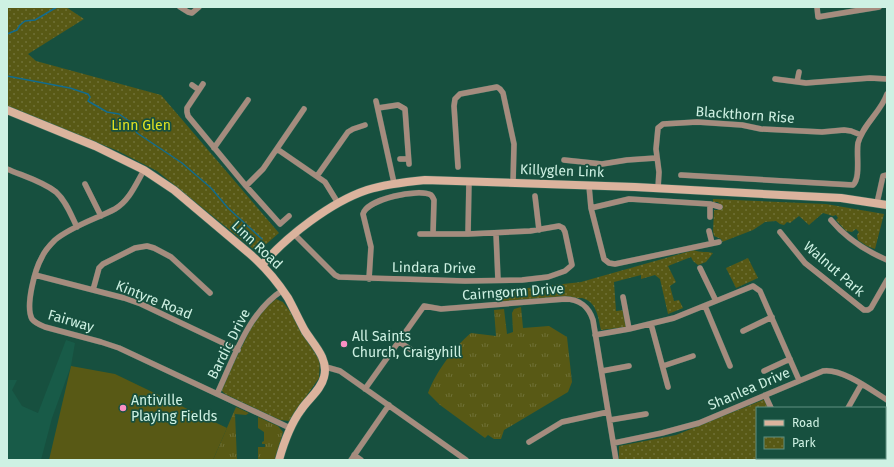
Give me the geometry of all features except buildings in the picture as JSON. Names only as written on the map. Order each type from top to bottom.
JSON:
[{"type":"street","points":[[180,7],[192,13],[199,7]]},
{"type":"street","points":[[816,7],[818,16],[879,7]]},
{"type":"street","points":[[797,82],[799,72]]},
{"type":"street","points":[[775,79],[816,83],[870,78],[887,79]]},
{"type":"street","points":[[203,84],[187,108],[186,112],[214,148],[280,224],[289,216]]},
{"type":"street","points":[[192,85],[199,90]]},
{"type":"street","points":[[458,167],[455,100],[460,95],[497,87],[501,89],[503,93],[513,141],[513,183]]},
{"type":"street","points":[[681,175],[852,186],[856,181],[858,144],[861,135],[884,101],[887,94]]},
{"type":"street","points":[[214,148],[248,100]]},
{"type":"street","points":[[376,101],[394,183]]},
{"type":"street","points":[[378,108],[398,105],[405,109],[408,162],[400,159]]},
{"type":"street","points":[[246,186],[263,169],[304,109]]},
{"type":"street","name":"Linn Road","points":[[7,110],[95,146],[144,170],[187,201],[262,265],[283,290],[318,349],[326,367]]},
{"type":"street","name":"Blackthorn Rise","points":[[658,188],[659,172],[656,158],[656,145],[658,128],[664,123],[683,124],[697,122],[742,125],[761,129],[816,132],[841,130],[850,131],[861,135]]},
{"type":"street","points":[[317,176],[348,132],[365,125]]},
{"type":"street","points":[[277,149],[325,182],[338,203]]},
{"type":"street","points":[[564,160],[602,164],[627,160],[656,158]]},
{"type":"street","points":[[7,169],[56,192],[67,207],[77,227]]},
{"type":"street","name":"Fairway","points":[[144,170],[124,203],[59,237],[50,246],[42,257],[35,276],[29,309],[32,318],[38,325],[118,348],[290,428]]},
{"type":"street","points":[[877,203],[881,181],[883,176],[887,175]]},
{"type":"street","name":"Killyglen Link","points":[[262,265],[306,224],[338,203],[366,191],[394,183],[425,180],[658,188],[841,198],[887,205]]},
{"type":"street","points":[[468,234],[469,181]]},
{"type":"street","points":[[85,184],[101,216]]},
{"type":"street","points":[[589,186],[591,208],[604,259],[610,264],[720,242]]},
{"type":"street","points":[[369,279],[371,247],[363,213],[370,206],[380,200],[397,196],[416,194],[430,195],[434,200],[432,234]]},
{"type":"street","points":[[535,196],[539,230]]},
{"type":"street","points":[[591,208],[629,199],[710,204],[720,207]]},
{"type":"street","points":[[710,204],[710,216]]},
{"type":"street","points":[[831,220],[856,243],[887,260]]},
{"type":"street","name":"Lindara Drive","points":[[294,234],[336,276],[369,279],[465,281],[522,280],[544,278],[565,271],[572,266],[566,234],[563,228],[556,226],[539,230],[496,233],[420,234]]},
{"type":"street","points":[[709,231],[712,243]]},
{"type":"street","name":"Walnut Park","points":[[780,232],[805,263],[864,310],[871,308],[887,280]]},
{"type":"street","name":"Lindara Drive","points":[[496,233],[498,280]]},
{"type":"street","points":[[93,290],[100,268],[103,264],[135,248],[147,246],[160,250],[171,257],[210,293]]},
{"type":"street","points":[[700,268],[716,301]]},
{"type":"street","name":"Kintyre Road","points":[[35,276],[124,298],[141,304],[238,350]]},
{"type":"street","points":[[595,335],[629,329],[674,318],[749,286],[756,287],[760,291],[799,380]]},
{"type":"street","name":"Bardic Drive","points":[[217,394],[255,317],[266,304],[283,290]]},
{"type":"street","points":[[623,297],[629,329]]},
{"type":"street","name":"Cairngorm Drive","points":[[398,341],[422,307],[427,306],[439,310],[571,299],[581,303],[588,309],[592,318],[616,460]]},
{"type":"street","points":[[705,306],[730,366]]},
{"type":"street","points":[[743,331],[772,317]]},
{"type":"street","points":[[651,324],[668,387]]},
{"type":"street","points":[[365,389],[398,341],[419,355]]},
{"type":"street","points":[[662,366],[693,356]]},
{"type":"street","points":[[764,371],[790,359]]},
{"type":"street","points":[[602,371],[629,366]]},
{"type":"street","points":[[279,460],[290,428],[301,409],[322,384],[326,367],[340,371],[466,460]]},
{"type":"street","name":"Shanlea Drive","points":[[614,443],[693,425],[799,380],[820,372],[831,370],[841,373],[887,400]]},
{"type":"street","points":[[849,407],[861,385]]},
{"type":"street","points":[[765,395],[771,407]]},
{"type":"street","points":[[361,460],[353,458],[389,405]]},
{"type":"street","points":[[528,442],[562,422],[608,412]]},
{"type":"street","points":[[610,420],[646,414]]},
{"type":"shaded area","points":[[66,340],[75,343],[71,366],[52,418],[41,460],[7,460],[7,380],[17,380],[12,390],[22,406],[38,413]]},
{"type":"green space","name":"Linn Glen","points":[[7,7],[66,7],[84,19],[28,54],[36,61],[161,95],[279,233],[257,252],[157,171],[118,151],[7,106]]},
{"type":"green space","points":[[713,199],[826,204],[884,214],[875,249],[858,240],[857,235],[859,232],[856,229],[852,232],[846,231],[836,220],[838,218],[836,215],[833,216],[823,213],[809,225],[799,216],[790,223],[787,222],[784,225],[776,221],[765,222],[753,230],[722,242],[721,239],[714,236],[714,210],[718,210],[721,206],[718,202],[713,202]]},
{"type":"green space","points":[[694,250],[713,253],[706,262],[698,265],[691,257],[668,266],[676,282],[670,286],[674,301],[679,300],[683,308],[668,314],[660,279],[655,275],[641,279],[641,275],[614,282],[616,311],[624,310],[627,327],[601,330],[598,315],[594,306],[582,298],[501,302],[501,291],[581,282]]},
{"type":"green space","points":[[748,258],[758,278],[736,288],[726,268]]},
{"type":"green space","points":[[276,299],[283,302],[292,314],[320,360],[319,378],[289,421],[280,420],[225,394],[222,391],[222,387],[252,326],[262,311]]},
{"type":"green space","points":[[521,307],[523,328],[549,326],[567,337],[572,382],[568,392],[504,430],[501,439],[494,439],[488,435],[485,438],[440,405],[428,393],[446,360],[458,345],[471,333],[496,336],[494,310],[504,309],[507,334],[513,332],[512,313],[514,309]]},
{"type":"green space","name":"Antiville Playing Fields","points":[[71,366],[115,374],[227,428],[213,460],[49,460]]},
{"type":"green space","points":[[765,399],[769,407],[756,407],[756,459],[796,460],[619,460],[619,446],[676,435]]},
{"type":"green space","points":[[236,407],[249,413],[246,415],[235,414],[237,460],[213,460]]},
{"type":"green space","points":[[258,417],[278,426],[283,432],[275,460],[258,459],[258,447],[265,447],[265,444],[262,444],[264,441],[264,432],[258,428]]},
{"type":"waterway","points":[[7,34],[17,30],[25,21],[35,20],[57,7]]},
{"type":"waterway","points":[[7,76],[70,88],[88,94],[90,97],[88,101],[107,112],[119,114],[129,121],[137,133],[182,163],[211,188],[228,208],[262,239]]},
{"type":"place","name":"All Saints Church, Craigyhill","points":[[344,344]]},
{"type":"place","name":"Antiville Playing Fields","points":[[123,408]]}]
